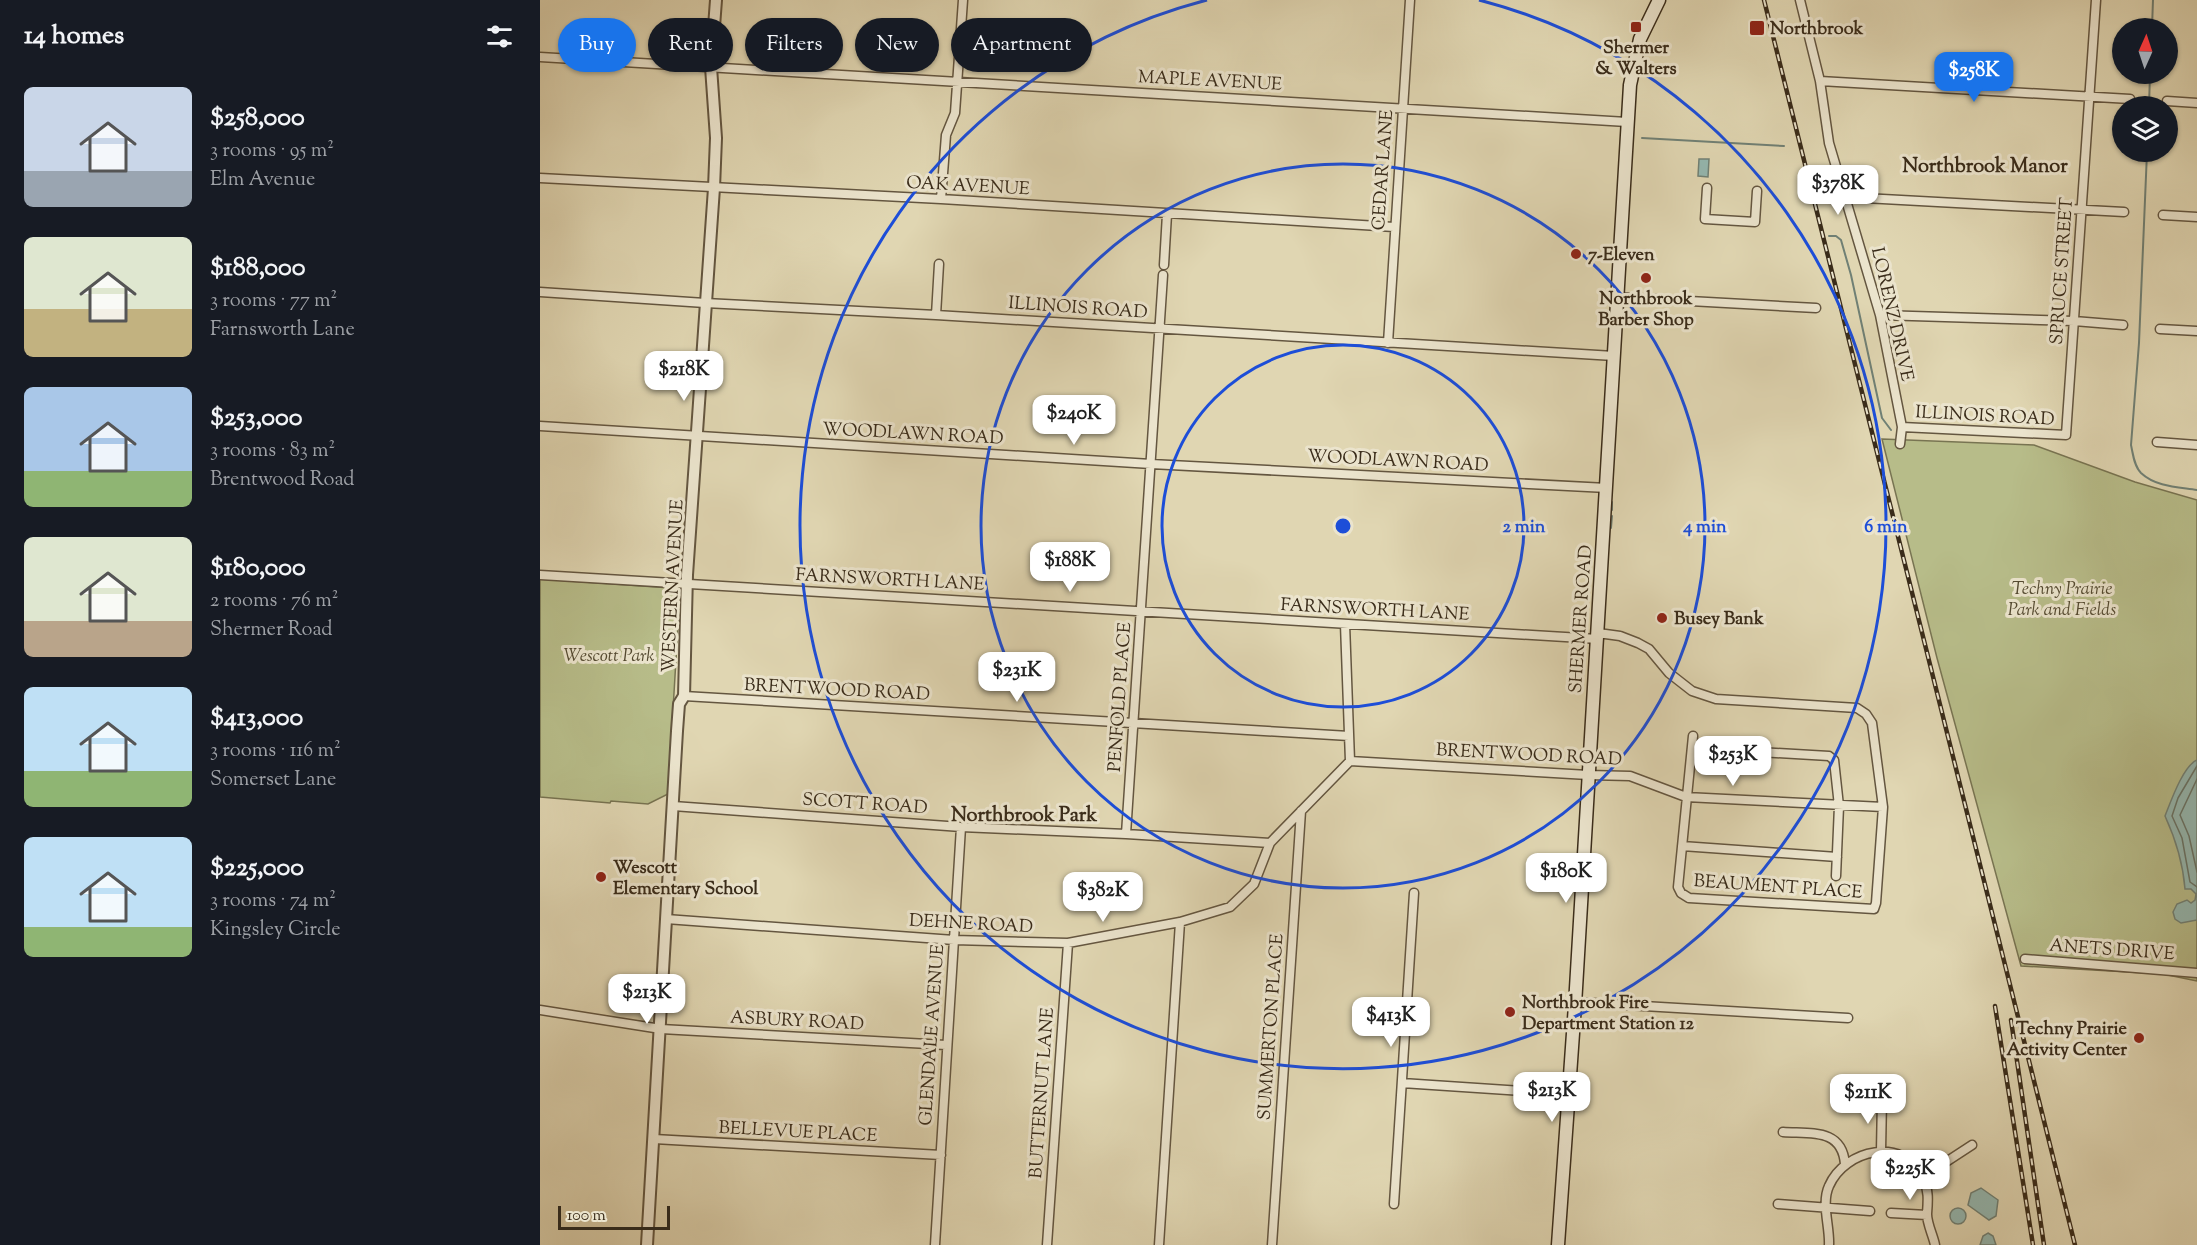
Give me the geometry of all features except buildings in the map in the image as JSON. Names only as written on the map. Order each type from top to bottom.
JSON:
[{"type":"main road","name":"SHERMER ROAD","points":[[1558,1245],[1598,636],[1630,85],[1640,39],[1659,0]]},
{"type":"street","name":"WESTERN AVENUE","points":[[715,18],[716,0]]},
{"type":"street","points":[[941,199],[946,135],[956,113],[963,0]]},
{"type":"street","name":"CEDAR LANE","points":[[1388,343],[1410,0]]},
{"type":"street","name":"LORENZ DRIVE","points":[[1800,0],[1820,81],[1829,143],[1880,315],[1902,427]]},
{"type":"street","name":"SPRUCE STREET","points":[[2066,435],[2096,0]]},
{"type":"street","name":"MAPLE AVENUE","points":[[540,57],[648,63]]},
{"type":"street","name":"MAPLE AVENUE","points":[[733,68],[1627,122]]},
{"type":"street","name":"WESTERN AVENUE","points":[[647,1245],[679,704],[684,696],[687,583],[714,188],[716,138],[711,72]]},
{"type":"street","points":[[1820,81],[2112,98]]},
{"type":"street","points":[[2178,102],[2197,103]]},
{"type":"street","name":"OAK AVENUE","points":[[540,178],[941,199],[1394,227]]},
{"type":"street","points":[[1707,188],[1705,219],[1755,222],[1757,191]]},
{"type":"street","points":[[1846,197],[2124,212]]},
{"type":"street","points":[[1164,265],[1167,214]]},
{"type":"street","points":[[2163,215],[2197,217]]},
{"type":"street","points":[[936,315],[939,264]]},
{"type":"street","name":"PENFOLD PLACE","points":[[1126,834],[1163,275]]},
{"type":"street","name":"ILLINOIS ROAD","points":[[540,292],[1614,356]]},
{"type":"street","points":[[1617,297],[1815,308]]},
{"type":"street","points":[[1880,315],[2074,321],[2123,325]]},
{"type":"street","points":[[2160,329],[2197,331]]},
{"type":"street","name":"WOODLAWN ROAD","points":[[540,426],[1151,464],[1607,488]]},
{"type":"street","points":[[1900,444],[1902,427]]},
{"type":"street","name":"ILLINOIS ROAD","points":[[1902,427],[2066,435]]},
{"type":"street","points":[[2157,442],[2197,445]]},
{"type":"street","name":"FARNSWORTH LANE","points":[[540,575],[1630,639],[1649,649],[1669,673],[1701,695],[1716,699],[1857,708],[1866,714],[1872,723],[1883,807]]},
{"type":"street","points":[[1344,624],[1350,761]]},
{"type":"street","name":"BRENTWOOD ROAD","points":[[684,696],[1349,736]]},
{"type":"street","points":[[1693,736],[1682,846],[1837,857]]},
{"type":"street","points":[[1692,748],[1829,756],[1834,760],[1839,806],[1836,876]]},
{"type":"street","name":"BRENTWOOD ROAD","points":[[1350,761],[1630,776],[1686,797],[1883,807]]},
{"type":"street","name":"DEHNE ROAD","points":[[666,919],[954,940],[1068,943],[1180,922],[1230,907],[1254,884],[1270,843],[1350,761]]},
{"type":"street","name":"SCOTT ROAD","points":[[673,806],[961,827],[1270,843]]},
{"type":"street","name":"BEAUMENT PLACE","points":[[1682,846],[1678,887],[1681,893],[1689,898],[1874,909],[1883,807]]},
{"type":"street","name":"SUMMERTON PLACE","points":[[1272,1245],[1301,811]]},
{"type":"street","name":"GLENDALE AVENUE","points":[[935,1245],[961,827]]},
{"type":"street","points":[[1394,1204],[1414,893]]},
{"type":"street","points":[[1160,1245],[1180,922]]},
{"type":"street","name":"BUTTERNUT LANE","points":[[1047,1245],[1068,943]]},
{"type":"street","name":"ANETS DRIVE","points":[[2025,959],[2197,973]]},
{"type":"street","points":[[1575,1002],[1848,1018]]},
{"type":"street","name":"ASBURY ROAD","points":[[540,1010],[661,1029],[946,1045]]},
{"type":"street","points":[[1402,1083],[1569,1094]]},
{"type":"street","points":[[1881,1151],[1882,1099]]},
{"type":"street","points":[[1783,1132],[1828,1136],[1838,1142],[1844,1152],[1845,1164]]},
{"type":"street","name":"BELLEVUE PLACE","points":[[654,1139],[940,1155]]},
{"type":"street","points":[[1923,1177],[1972,1145]]},
{"type":"street","points":[[1829,1245],[1827,1188],[1835,1174],[1845,1164],[1868,1153],[1881,1151],[1903,1156],[1923,1177],[1928,1191],[1927,1215],[1935,1245]]},
{"type":"street","points":[[1778,1204],[1870,1211]]},
{"type":"street","points":[[1891,1213],[1927,1215]]},
{"type":"green space","name":"Techny Prairie Park and Fields","points":[[1882,439],[2034,445],[2135,482],[2197,500],[2197,981],[2163,974],[2021,966],[1937,658]]},
{"type":"green space","name":"Wescott Park","points":[[540,579],[671,588],[680,592],[668,794],[648,804],[540,797]]},
{"type":"water","points":[[1699,159],[1709,159],[1708,177],[1698,176]]},
{"type":"water","points":[[2197,760],[2197,920],[2181,923],[2175,919],[2173,912],[2177,904],[2187,900],[2191,903],[2195,900],[2196,894],[2191,889],[2185,889],[2183,870],[2165,816],[2182,776]]},
{"type":"water","points":[[1981,1188],[1998,1200],[1996,1216],[1989,1220],[1968,1205],[1971,1193]]},
{"type":"water","points":[[1958,1208],[1964,1210],[1966,1216],[1964,1222],[1958,1224],[1952,1222],[1950,1216],[1952,1210]]},
{"type":"water","points":[[1988,1233],[1993,1236],[1996,1245],[1980,1245],[1983,1236]]},
{"type":"waterway","points":[[2152,18],[2153,0]]},
{"type":"waterway","points":[[2149,96],[2150,84]]},
{"type":"waterway","points":[[1642,138],[1784,146]]},
{"type":"waterway","points":[[2147,162],[2139,343],[2131,445],[2137,467],[2147,478],[2168,486],[2197,490]]},
{"type":"waterway","points":[[1829,236],[1836,236],[1841,240],[1851,275],[1882,418],[1891,430]]},
{"type":"waterway","points":[[1612,502],[1612,510]]},
{"type":"waterway","points":[[1611,528],[1612,516]]},
{"type":"railway","points":[[1764,0],[2075,1245]]},
{"type":"railway","points":[[1995,1006],[2033,1245]]},
{"type":"railway","points":[[2011,1020],[2044,1245]]},
{"type":"place","name":"Shermer & Walters","points":[[1636,27]]},
{"type":"place","name":"Northbrook","points":[[1757,28]]},
{"type":"place","name":"7-Eleven","points":[[1576,254]]},
{"type":"place","name":"Northbrook Barber Shop","points":[[1646,278]]},
{"type":"place","name":"Busey Bank","points":[[1662,618]]},
{"type":"place","name":"Wescott Elementary School","points":[[601,877]]},
{"type":"place","name":"Northbrook Fire Department Station 12","points":[[1510,1012]]},
{"type":"place","name":"Techny Prairie Activity Center","points":[[2139,1038]]},
{"type":"district","name":"Northbrook Manor","points":[[1985,165]]},
{"type":"district","name":"Northbrook Park","points":[[1024,814]]}]
